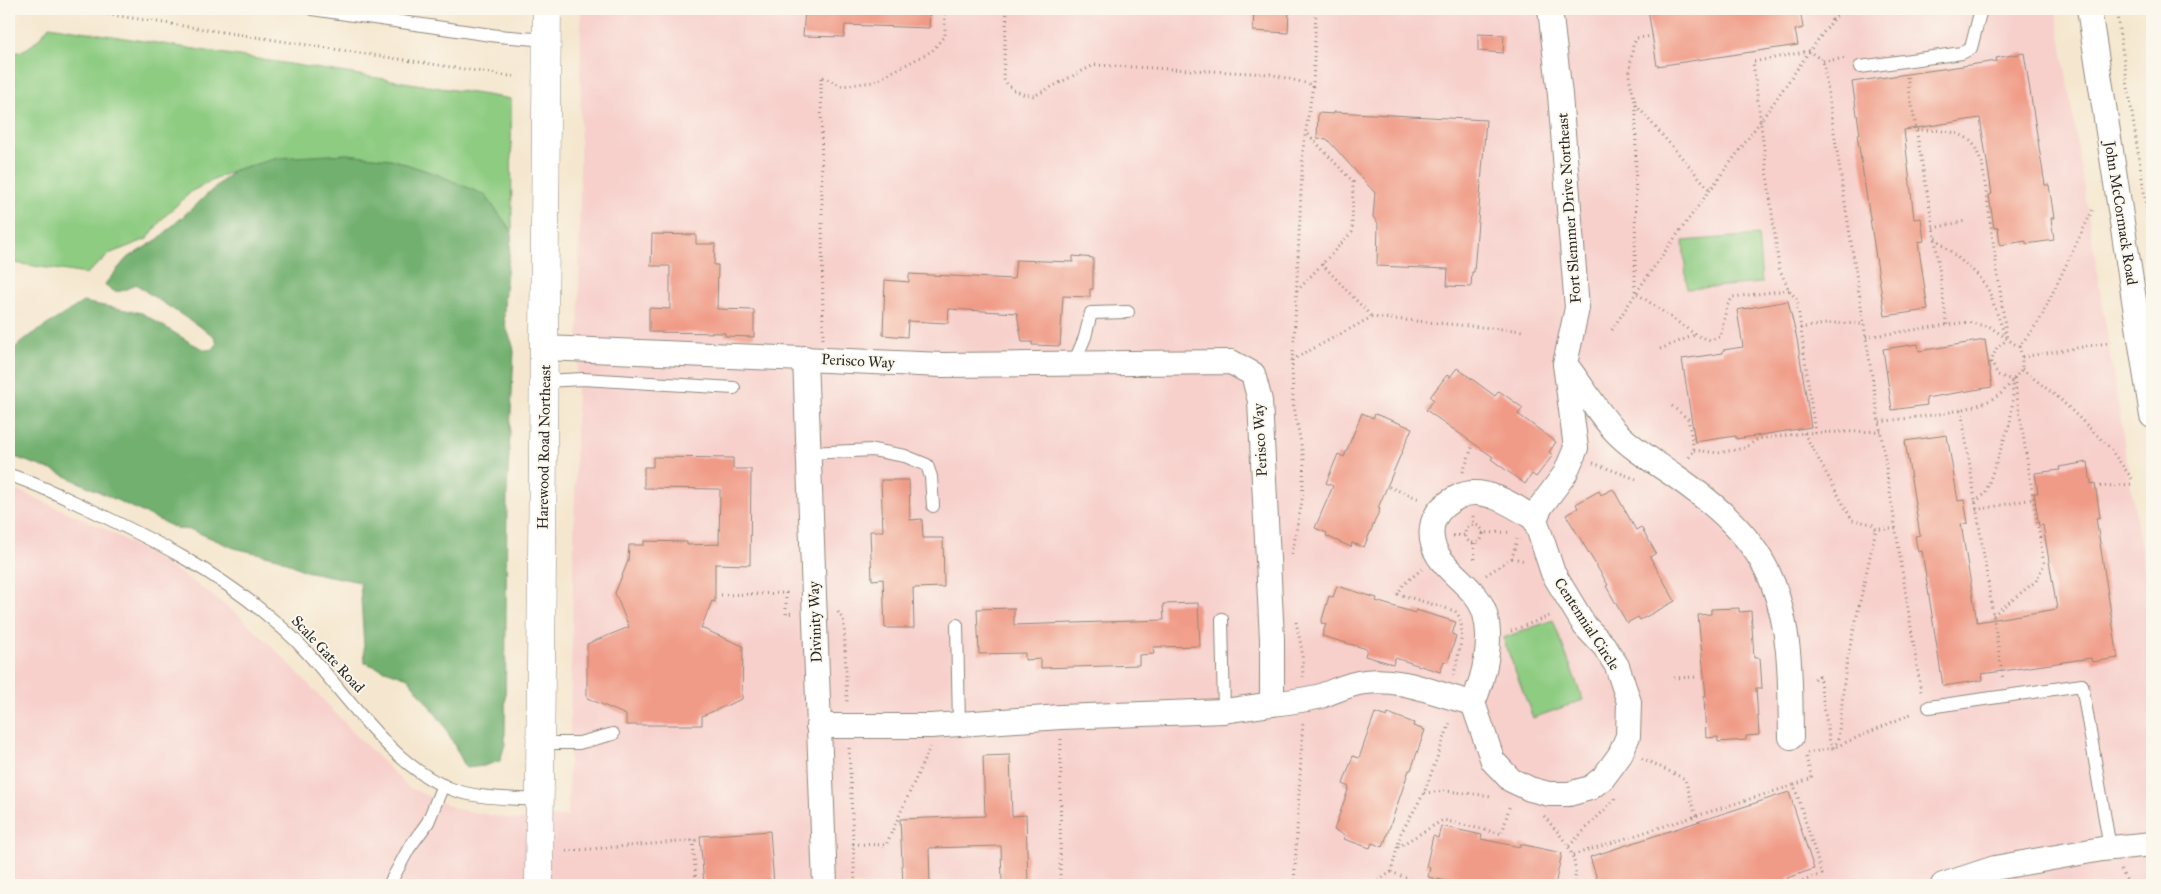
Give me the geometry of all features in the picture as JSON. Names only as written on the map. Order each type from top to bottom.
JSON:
[{"type":"street","name":"Harewood Road Northeast","points":[[540,885],[547,9]]},
{"type":"street","name":"Fort Slemmer Drive Northeast","points":[[1550,9],[1560,95],[1577,308],[1566,364]]},
{"type":"street","name":"John McCormack Road","points":[[2089,9],[2152,416]]},
{"type":"street","name":"Perisco Way","points":[[545,348],[942,365],[1231,362],[1253,374],[1260,401],[1272,639],[1272,704]]},
{"type":"street","name":"Divinity Way","points":[[814,359],[808,454],[825,885]]},
{"type":"street","points":[[818,726],[959,725],[1061,718],[1224,711],[1304,700],[1364,682],[1389,681],[1429,690],[1464,701],[1480,688],[1488,640],[1485,612],[1469,586],[1449,570],[1436,552],[1431,535],[1433,521],[1446,503],[1464,494],[1478,494],[1498,498],[1534,519],[1541,506],[1565,474],[1576,448],[1566,364]]},
{"type":"street","points":[[1566,364],[1615,431],[1715,506],[1746,537],[1762,561],[1773,584],[1784,621],[1800,746]]},
{"type":"street","name":"Centennial Circle","points":[[1464,701],[1493,761],[1511,780],[1530,789],[1549,794],[1569,794],[1590,788],[1603,778],[1620,755],[1628,736],[1629,702],[1617,666],[1604,646],[1585,626],[1553,573],[1534,519]]},
{"type":"street","points":[[1943,885],[1994,868],[2064,854],[2152,844]]},
{"type":"lane","points":[[312,9],[498,36],[547,40]]},
{"type":"lane","points":[[1860,67],[1962,53],[1971,48],[1981,9]]},
{"type":"lane","points":[[1074,363],[1085,337],[1091,313],[1128,312]]},
{"type":"lane","points":[[544,381],[583,380],[734,388]]},
{"type":"lane","points":[[808,454],[873,450],[905,456],[927,465],[931,477],[933,506]]},
{"type":"lane","name":"Scale Gate Road","points":[[9,475],[52,492],[175,552],[252,604],[301,645],[386,743],[424,776],[454,790],[497,798],[540,800]]},
{"type":"lane","points":[[1222,619],[1224,711]]},
{"type":"lane","points":[[957,625],[959,725]]},
{"type":"lane","points":[[1926,704],[2082,684],[2110,848]]},
{"type":"lane","points":[[541,743],[579,743],[613,734]]},
{"type":"lane","points":[[389,885],[410,848],[428,822],[443,785]]},
{"type":"path","points":[[73,9],[516,76]]},
{"type":"path","points":[[814,359],[821,76],[842,86],[873,82],[932,51],[945,35],[945,9]]},
{"type":"path","points":[[1007,9],[1003,77],[1007,84],[1023,94],[1034,96],[1094,65],[1270,74],[1313,85]]},
{"type":"path","points":[[1292,556],[1302,501],[1304,460],[1293,402],[1292,360],[1303,149],[1313,85],[1316,9]]},
{"type":"path","points":[[1830,9],[1832,20]]},
{"type":"path","points":[[1612,330],[1635,292],[1760,122],[1809,51],[1842,9]]},
{"type":"path","points":[[2116,9],[2152,243]]},
{"type":"path","points":[[1635,292],[1636,105],[1629,77],[1633,45],[1637,38],[1653,36]]},
{"type":"path","points":[[1814,433],[1797,300],[1789,290],[1779,268],[1753,62],[1809,51],[1823,61],[1863,324],[1926,704]]},
{"type":"path","points":[[1906,76],[1935,238],[1947,326]]},
{"type":"path","points":[[1636,105],[1710,190]]},
{"type":"path","points":[[1917,130],[1950,132],[1962,136],[1973,144],[1982,163],[2007,340]]},
{"type":"path","points":[[1296,291],[1352,232],[1353,182],[1306,132]]},
{"type":"path","points":[[2019,347],[2039,321],[2093,209]]},
{"type":"path","points":[[1933,228],[1966,221]]},
{"type":"path","points":[[1935,238],[1980,276],[1989,291],[2007,340]]},
{"type":"path","points":[[1322,264],[1372,317]]},
{"type":"path","points":[[1635,292],[1696,335],[1710,340],[1720,337],[1728,306],[1733,297],[1789,290]]},
{"type":"path","points":[[1292,360],[1372,317],[1524,331]]},
{"type":"path","points":[[1866,337],[1967,322],[1979,323],[1990,327],[2019,347],[2022,357],[2022,369],[1998,396],[1986,403],[1961,410],[1879,422]]},
{"type":"path","points":[[1800,328],[1833,323],[1863,324]]},
{"type":"path","points":[[1660,349],[1696,335]]},
{"type":"path","points":[[2007,340],[1997,347],[1990,362],[1998,375],[2013,379]]},
{"type":"path","points":[[2022,357],[2113,342]]},
{"type":"path","points":[[2022,369],[2061,400],[2108,446],[2133,482],[2095,487]]},
{"type":"path","points":[[1993,615],[2036,581],[2044,564],[2013,379]]},
{"type":"path","points":[[1975,502],[1985,494],[2010,423],[2013,379]]},
{"type":"path","points":[[1672,406],[1688,419],[1694,450],[1718,453],[1745,448],[1758,439],[1804,433],[1881,431]]},
{"type":"path","points":[[1961,410],[2006,695]]},
{"type":"path","points":[[1804,433],[1852,520],[1872,524],[1876,529]]},
{"type":"path","points":[[1574,456],[1642,483]]},
{"type":"path","points":[[1389,487],[1423,500]]},
{"type":"path","points":[[1976,510],[2033,499]]},
{"type":"path","points":[[1473,526],[1478,527],[1482,533],[1481,539],[1476,543],[1470,543],[1465,536],[1466,530],[1473,526]]},
{"type":"path","points":[[1833,748],[1838,741],[1846,665],[1876,529]]},
{"type":"path","points":[[1876,529],[1896,529]]},
{"type":"path","points":[[1469,586],[1512,558],[1518,531],[1482,533]]},
{"type":"path","points":[[1364,885],[1376,883],[1391,872],[1401,833],[1424,793],[1454,710],[1464,701],[1453,685],[1462,626],[1460,616],[1454,611],[1398,594],[1403,585],[1416,573],[1440,557]]},
{"type":"path","points":[[721,595],[786,593],[786,614],[795,613]]},
{"type":"path","points":[[1488,640],[1573,607]]},
{"type":"path","points":[[1294,615],[1302,650],[1304,700],[1294,885]]},
{"type":"path","points":[[1812,687],[1814,677],[1819,676],[1830,743],[1833,748]]},
{"type":"path","points":[[1674,678],[1698,677]]},
{"type":"path","points":[[1573,855],[1812,778],[1800,746],[1833,748],[1907,715]]},
{"type":"path","points":[[1060,885],[1061,718]]},
{"type":"path","points":[[853,844],[886,844],[929,751],[931,726]]},
{"type":"path","points":[[1641,758],[1685,779],[1696,816]]},
{"type":"path","points":[[1794,785],[1822,874],[1798,883],[1798,885]]},
{"type":"path","points":[[1424,793],[1446,791],[1492,796]]},
{"type":"path","points":[[1398,847],[1443,820],[1502,834],[1510,804]]},
{"type":"path","points":[[1539,810],[1569,846],[1576,868],[1574,885]]},
{"type":"path","points":[[693,840],[696,885]]},
{"type":"path","points":[[566,850],[700,840]]},
{"type":"path","points":[[2121,870],[2129,885]]},
{"type":"path","points":[[1391,872],[1424,885]]},
{"type":"path","points":[[1230,885],[1241,881],[1271,885]]},
{"type":"shaded area","points":[[581,9],[2056,9],[2152,620],[2152,885],[9,885],[9,490],[21,492],[106,529],[185,576],[240,616],[287,661],[352,731],[408,787],[457,809],[518,820],[568,816],[579,297]]},
{"type":"green space","points":[[49,26],[511,99],[512,232],[485,195],[234,170],[192,191],[163,218],[147,239],[111,253],[86,274],[9,262],[9,54],[22,51],[32,45]]},
{"type":"green space","points":[[347,154],[391,159],[436,174],[485,195],[512,232],[504,315],[505,325],[514,352],[507,494],[505,744],[500,761],[484,766],[466,768],[444,725],[408,678],[365,663],[360,582],[305,571],[278,558],[234,548],[192,530],[178,529],[57,472],[9,455],[9,353],[25,339],[83,302],[142,313],[191,343],[206,350],[213,349],[217,344],[214,336],[136,284],[124,290],[116,291],[108,288],[105,284],[126,259],[158,239],[234,170],[278,158]]},
{"type":"green space","points":[[1758,235],[1762,283],[1687,289],[1683,241]]},
{"type":"green space","points":[[1553,620],[1583,700],[1533,718],[1503,638]]},
{"type":"building","points":[[805,9],[930,9],[929,28],[845,25],[844,37],[803,36]]},
{"type":"building","points":[[1254,9],[1289,9],[1288,33],[1253,31]]},
{"type":"building","points":[[1648,9],[1800,9],[1803,28],[1795,30],[1798,45],[1657,66]]},
{"type":"building","points":[[1478,34],[1504,35],[1503,53],[1478,51]]},
{"type":"building","points":[[2024,53],[2045,185],[2049,185],[2054,218],[2051,218],[2054,240],[2026,244],[2026,241],[2000,245],[1998,227],[1994,228],[1989,195],[1992,194],[1980,118],[1904,130],[1914,219],[1921,218],[1924,241],[1918,242],[1928,310],[1885,316],[1857,134],[1860,134],[1852,82],[1997,61],[1996,58]]},
{"type":"building","points":[[1334,112],[1486,120],[1474,272],[1472,272],[1471,287],[1447,286],[1448,269],[1377,266],[1378,223],[1373,217],[1375,193],[1327,139],[1317,138],[1318,113],[1334,114]]},
{"type":"building","points":[[652,234],[696,235],[696,244],[715,244],[714,265],[718,265],[717,309],[754,310],[754,337],[725,336],[725,333],[649,332],[649,308],[670,309],[670,266],[651,266]]},
{"type":"building","points":[[1073,256],[1093,258],[1093,289],[1090,289],[1090,297],[1063,296],[1060,346],[1032,345],[1032,342],[1022,342],[1017,313],[949,309],[948,323],[908,321],[907,337],[883,335],[885,280],[909,282],[909,274],[1014,279],[1016,260],[1073,262]]},
{"type":"building","points":[[1788,301],[1797,339],[1811,427],[1736,439],[1736,436],[1695,442],[1682,359],[1723,353],[1723,350],[1743,347],[1737,310]]},
{"type":"building","points":[[1985,340],[1992,387],[1926,398],[1927,405],[1892,410],[1883,349],[1918,344],[1919,351]]},
{"type":"building","points":[[1457,368],[1495,396],[1499,391],[1523,408],[1518,414],[1556,442],[1549,452],[1553,455],[1536,477],[1532,474],[1525,484],[1491,459],[1493,457],[1426,410],[1434,400],[1430,397],[1447,375],[1450,377]]},
{"type":"building","points":[[1362,413],[1373,418],[1375,414],[1412,428],[1378,508],[1380,509],[1364,547],[1352,543],[1351,547],[1326,536],[1327,533],[1315,528],[1333,486],[1326,483],[1338,454],[1344,457]]},
{"type":"building","points":[[1947,435],[1958,501],[1964,500],[1968,523],[1961,524],[1977,622],[2057,609],[2043,525],[2039,526],[2034,493],[2038,493],[2035,473],[2060,470],[2059,467],[2088,462],[2091,484],[2095,483],[2100,517],[2096,518],[2118,658],[2092,662],[2091,658],[1982,674],[1983,680],[1943,686],[1922,551],[1918,552],[1915,536],[1920,535],[1905,441]]},
{"type":"building","points":[[653,457],[733,458],[733,469],[751,469],[750,565],[715,564],[715,602],[712,601],[701,628],[743,646],[742,699],[702,716],[702,725],[626,725],[626,715],[587,698],[587,644],[629,627],[615,593],[628,561],[629,545],[644,545],[644,541],[687,542],[687,545],[719,544],[720,489],[644,488],[644,467],[653,467]]},
{"type":"building","points":[[881,480],[909,480],[910,520],[922,519],[923,538],[943,538],[944,587],[913,588],[914,628],[885,628],[883,579],[872,580],[870,531],[883,531]]},
{"type":"building","points":[[1613,489],[1636,530],[1641,527],[1656,553],[1650,557],[1675,601],[1640,620],[1638,617],[1627,623],[1606,586],[1608,585],[1566,515],[1578,508],[1576,504],[1599,491],[1601,495]]},
{"type":"building","points":[[1337,586],[1377,598],[1376,601],[1415,613],[1416,610],[1456,622],[1452,634],[1456,636],[1448,662],[1444,661],[1440,672],[1395,658],[1393,664],[1365,656],[1367,649],[1322,636],[1326,624],[1321,623],[1329,596],[1333,597]]},
{"type":"building","points":[[1198,603],[1200,646],[1153,647],[1154,654],[1139,655],[1139,665],[1041,668],[1041,659],[1025,660],[1025,653],[979,654],[977,609],[1014,608],[1014,625],[1164,620],[1163,604]]},
{"type":"building","points":[[1739,608],[1739,612],[1751,611],[1754,658],[1760,658],[1762,688],[1756,688],[1759,735],[1746,736],[1746,740],[1718,742],[1718,737],[1706,738],[1704,696],[1706,696],[1698,615],[1711,614],[1711,609]]},
{"type":"building","points":[[1375,713],[1387,717],[1388,713],[1414,723],[1413,726],[1425,730],[1411,770],[1409,770],[1383,847],[1372,843],[1370,848],[1344,839],[1345,835],[1334,830],[1349,787],[1343,784],[1353,756],[1359,758]]},
{"type":"building","points":[[1010,755],[1012,816],[1026,815],[1028,885],[1002,885],[1001,846],[929,848],[930,885],[903,885],[900,819],[985,816],[983,756]]},
{"type":"building","points":[[1789,792],[1814,869],[1787,878],[1790,885],[1599,885],[1590,857]]},
{"type":"building","points":[[1441,826],[1482,835],[1481,839],[1520,847],[1520,844],[1562,853],[1555,885],[1465,885],[1428,877],[1430,868],[1426,867],[1433,836],[1438,838]]},
{"type":"building","points":[[770,831],[774,885],[704,885],[700,836]]}]
